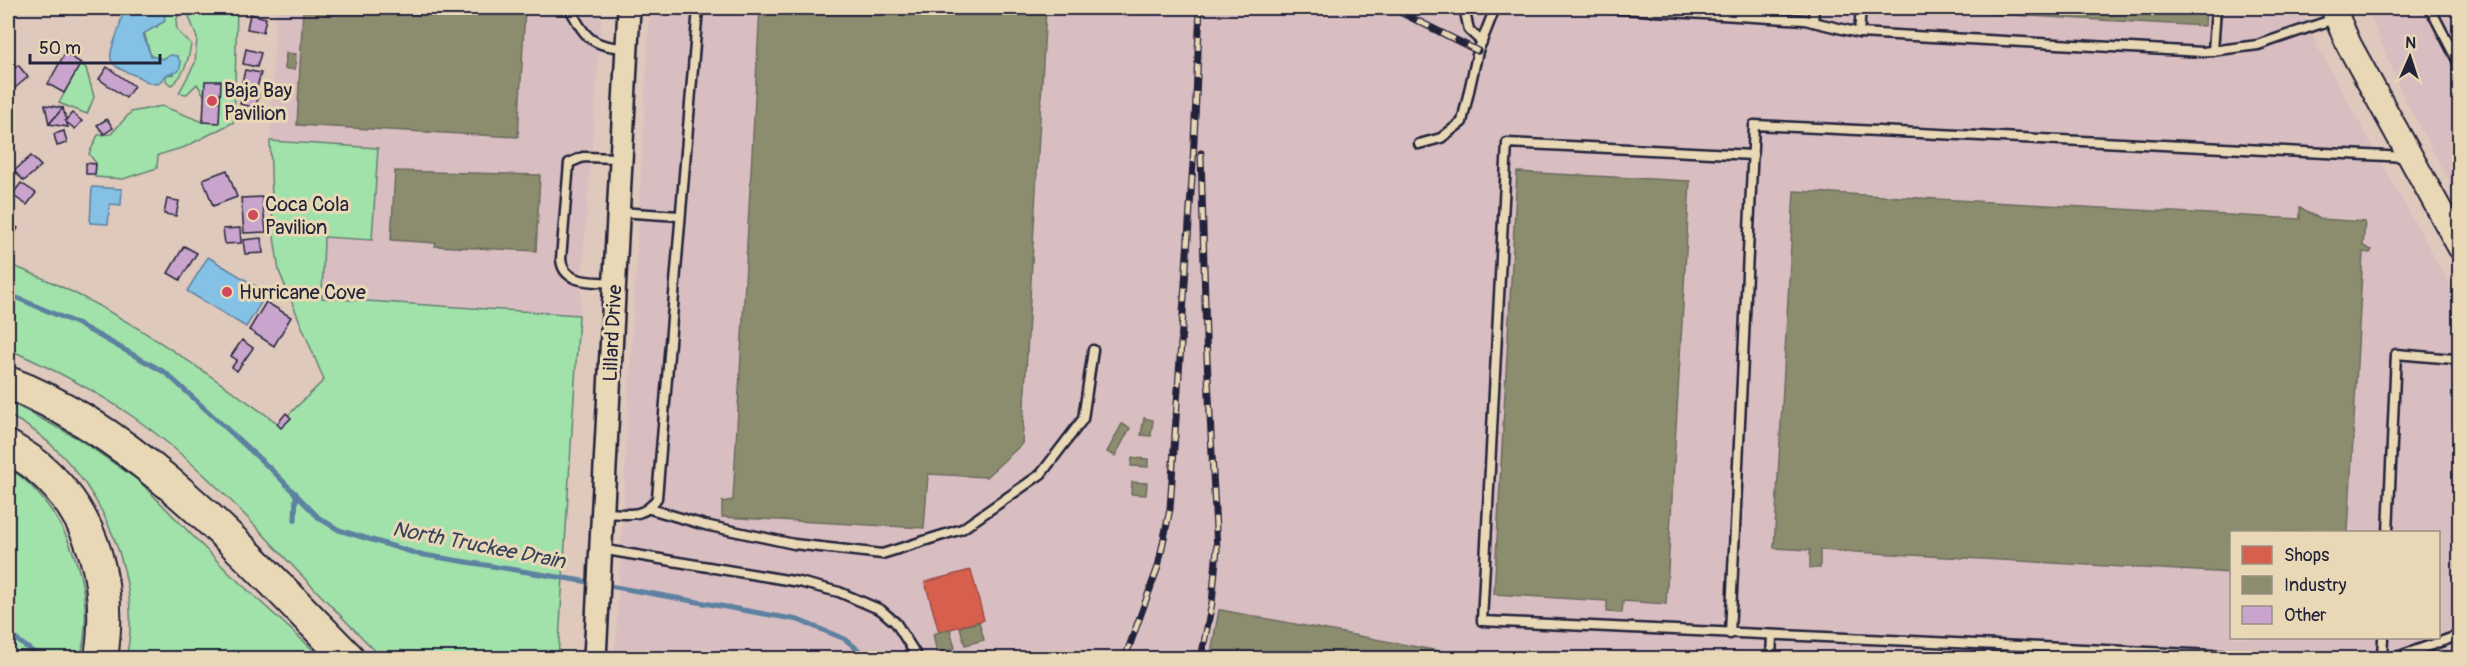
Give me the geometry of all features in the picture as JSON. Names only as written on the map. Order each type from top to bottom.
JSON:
[{"type":"highway","points":[[8,383],[74,416],[144,463],[215,527],[348,658]]},
{"type":"highway","points":[[8,447],[38,467],[69,500],[91,541],[104,585],[106,629],[101,658]]},
{"type":"main road","points":[[2335,13],[2410,158],[2460,247]]},
{"type":"street","name":"Lillard Drive","points":[[595,658],[629,8]]},
{"type":"lane","points":[[570,8],[588,38],[607,47],[627,48]]},
{"type":"lane","points":[[602,513],[642,513],[650,509],[657,498],[660,475],[679,216],[698,9],[666,8]]},
{"type":"lane","points":[[1464,8],[1469,30],[1482,42]]},
{"type":"lane","points":[[1419,144],[1442,138],[1462,122],[1482,42],[1496,8]]},
{"type":"lane","points":[[1604,8],[1814,22],[1859,33],[2213,51],[2258,45],[2335,13]]},
{"type":"lane","points":[[1814,8],[1814,22]]},
{"type":"lane","points":[[1859,33],[1861,8]]},
{"type":"lane","points":[[2213,51],[2216,8]]},
{"type":"lane","points":[[2430,8],[2460,66]]},
{"type":"lane","points":[[1730,634],[1754,125],[2410,158]]},
{"type":"lane","points":[[1753,155],[1507,143],[1482,621],[2277,658]]},
{"type":"lane","points":[[614,283],[570,277],[562,269],[561,259],[569,164],[583,157],[621,158]]},
{"type":"lane","points":[[618,212],[679,216]]},
{"type":"lane","points":[[650,509],[705,525],[794,544],[882,554],[962,529],[1041,474],[1083,419],[1093,350]]},
{"type":"lane","points":[[2388,531],[2396,354],[2454,358],[2460,368]]},
{"type":"lane","points":[[599,557],[799,582],[839,592],[881,610],[896,623],[918,658]]},
{"type":"lane","points":[[2394,658],[2448,637],[2460,635]]},
{"type":"lane","points":[[1771,658],[1772,636]]},
{"type":"lane","points":[[2382,658],[2383,639]]},
{"type":"shaded area","points":[[276,8],[602,8],[579,315],[322,298],[324,237],[372,240],[378,148],[270,141]]},
{"type":"shaded area","points":[[650,8],[2302,8],[2316,45],[2459,302],[2459,658],[615,658]]},
{"type":"shaded area","points":[[2367,8],[2459,8],[2459,200],[2404,97]]},
{"type":"green space","points":[[158,8],[167,8],[178,16],[177,30],[191,44],[183,72],[171,85],[166,81],[166,75],[174,74],[170,55],[163,59],[151,57],[144,32],[157,27],[164,11]]},
{"type":"green space","points":[[186,8],[237,8],[234,122],[185,147],[158,155],[157,168],[123,179],[95,177],[96,163],[89,154],[98,135],[111,134],[131,112],[162,106],[203,122],[206,98],[197,84],[187,94],[179,93],[195,63],[197,38]]},
{"type":"green space","points":[[80,64],[86,68],[94,97],[87,114],[59,103]]},
{"type":"green space","points":[[270,141],[378,148],[372,240],[324,237],[322,298],[579,315],[558,658],[382,658],[224,494],[152,430],[87,388],[8,349],[8,264],[45,279],[115,315],[181,356],[279,424],[324,380],[279,271],[273,230]]},
{"type":"green space","points":[[8,401],[77,438],[138,480],[229,573],[322,658],[126,658],[130,624],[128,588],[119,553],[105,518],[86,486],[64,457],[37,433],[8,415]]},
{"type":"green space","points":[[8,467],[29,483],[46,503],[61,526],[73,552],[81,578],[85,605],[85,632],[80,658],[8,658]]},
{"type":"water","points":[[153,8],[164,11],[165,21],[143,34],[151,56],[163,59],[170,55],[177,56],[181,63],[179,71],[166,75],[158,84],[147,82],[122,70],[112,62],[111,58],[124,13],[131,9],[142,13]]},
{"type":"water","points":[[92,187],[122,189],[121,205],[110,204],[108,224],[90,223]]},
{"type":"water","name":"Hurricane Cove","points":[[208,257],[267,293],[246,327],[187,291]]},
{"type":"building: Shops","points":[[971,570],[984,620],[939,632],[925,582]]},
{"type":"building: Industry","points":[[303,8],[525,8],[518,137],[297,125]]},
{"type":"building: Industry","points":[[760,8],[1046,8],[1022,444],[986,477],[928,474],[924,528],[722,517],[722,502],[733,500]]},
{"type":"building: Industry","points":[[1888,8],[2206,8],[2205,26]]},
{"type":"building: Industry","points":[[286,53],[296,54],[295,69],[285,69]]},
{"type":"building: Industry","points":[[395,171],[540,175],[536,251],[435,246],[436,243],[391,240]]},
{"type":"building: Industry","points":[[1517,172],[1690,181],[1666,604],[1623,601],[1622,613],[1607,612],[1607,601],[1494,594]]},
{"type":"building: Industry","points":[[1794,191],[2300,219],[2300,207],[2320,219],[2365,222],[2363,246],[2372,250],[2370,253],[2363,252],[2348,531],[2230,531],[2230,573],[1820,550],[1820,568],[1810,568],[1810,550],[1774,548]]},
{"type":"building: Industry","points":[[1144,418],[1153,420],[1151,436],[1141,435]]},
{"type":"building: Industry","points":[[1122,424],[1130,428],[1115,456],[1107,452]]},
{"type":"building: Industry","points":[[1132,458],[1148,459],[1148,467],[1131,466]]},
{"type":"building: Industry","points":[[1132,482],[1147,483],[1146,495],[1131,494]]},
{"type":"building: Industry","points":[[1219,610],[1221,610],[1476,658],[1210,658]]},
{"type":"building: Industry","points":[[979,622],[984,640],[965,645],[960,627]]},
{"type":"building: Industry","points":[[950,629],[955,648],[937,653],[933,634]]},
{"type":"building: Other","points":[[250,14],[266,18],[263,32],[247,29]]},
{"type":"building: Other","points":[[246,49],[261,53],[257,67],[243,64]]},
{"type":"building: Other","points":[[65,53],[81,63],[64,93],[48,84]]},
{"type":"building: Other","points":[[18,65],[28,77],[8,94],[8,74]]},
{"type":"building: Other","points":[[107,67],[134,86],[126,98],[99,79]]},
{"type":"building: Other","points":[[245,70],[261,73],[257,87],[242,83]]},
{"type":"building: Other","name":"Baja Bay Pavilion","points":[[205,81],[221,81],[219,123],[203,122]]},
{"type":"building: Other","points":[[244,90],[259,93],[256,108],[240,104]]},
{"type":"building: Other","points":[[45,105],[63,108],[49,124]]},
{"type":"building: Other","points":[[63,108],[68,127],[49,124]]},
{"type":"building: Other","points":[[72,113],[82,121],[75,129],[65,121]]},
{"type":"building: Other","points":[[107,119],[113,128],[104,134],[97,125]]},
{"type":"building: Other","points":[[64,131],[67,143],[57,146],[54,134]]},
{"type":"building: Other","points":[[31,156],[41,166],[24,181],[14,171]]},
{"type":"building: Other","points":[[86,163],[96,164],[95,174],[86,174]]},
{"type":"building: Other","points":[[227,170],[237,197],[213,206],[203,179]]},
{"type":"building: Other","points":[[21,183],[36,193],[27,205],[12,195]]},
{"type":"building: Other","name":"Coca Cola Pavilion","points":[[262,197],[266,232],[244,233],[241,198]]},
{"type":"building: Other","points":[[167,199],[179,201],[176,216],[164,214]]},
{"type":"building: Other","points":[[8,222],[18,228],[11,240],[8,238]]},
{"type":"building: Other","points":[[240,228],[241,243],[225,244],[223,229]]},
{"type":"building: Other","points":[[261,238],[263,253],[245,254],[243,240]]},
{"type":"building: Other","points":[[184,246],[197,253],[180,280],[168,273]]},
{"type":"building: Other","points":[[266,302],[291,317],[274,346],[249,330]]},
{"type":"building: Other","points":[[242,340],[253,348],[237,371],[232,367],[237,360],[231,356]]},
{"type":"building: Other","points":[[286,413],[291,418],[281,428],[277,424]]},
{"type":"waterway","name":"North Truckee Drain","points":[[8,294],[78,324],[166,373],[274,472],[319,518],[339,530],[418,554],[595,583]]},
{"type":"waterway","points":[[295,520],[296,493]]},
{"type":"waterway","name":"North Truckee Drain","points":[[604,585],[798,620],[845,639],[868,658]]},
{"type":"waterway","points":[[8,633],[41,658]]},
{"type":"railway","points":[[1125,658],[1158,567],[1170,509],[1193,163],[1200,8]]},
{"type":"railway","points":[[1392,8],[1478,51]]},
{"type":"railway","points":[[1201,153],[1206,339],[1217,549],[1212,603],[1201,658]]},
{"type":"place","name":"Baja Bay Pavilion","points":[[212,101]]},
{"type":"place","name":"Coca Cola Pavilion","points":[[253,215]]},
{"type":"place","name":"Hurricane Cove","points":[[227,292]]}]
